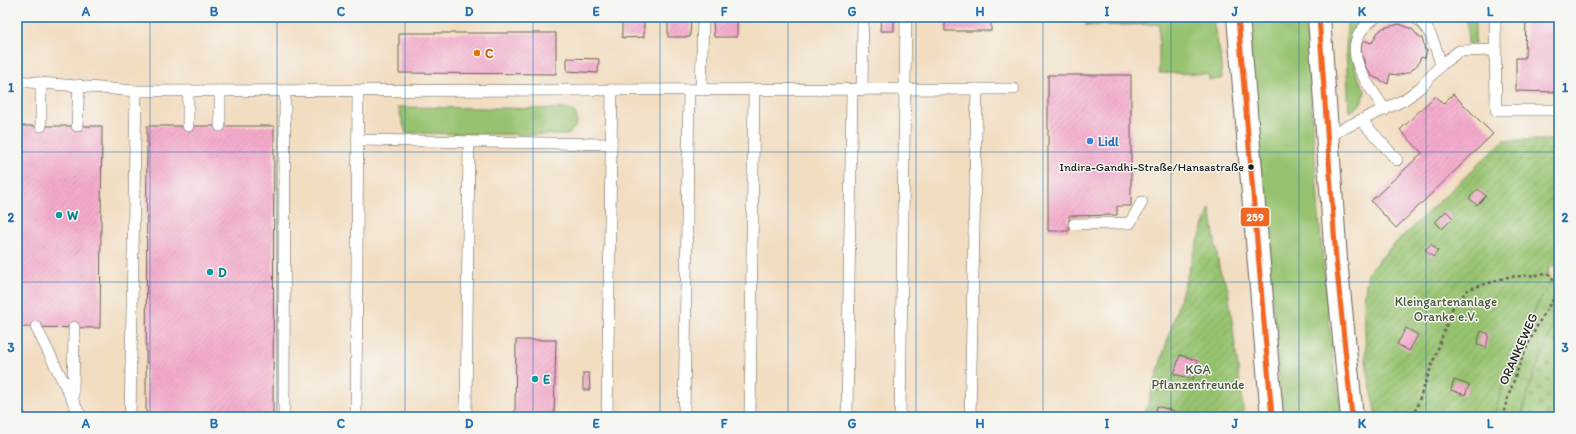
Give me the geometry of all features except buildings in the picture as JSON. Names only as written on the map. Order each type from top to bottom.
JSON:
[{"type":"main road","points":[[1238,17],[1272,417]]},
{"type":"main road","points":[[1319,17],[1336,260],[1352,417]]},
{"type":"lane","points":[[701,90],[702,17]]},
{"type":"lane","points":[[847,417],[857,90],[863,17]]},
{"type":"lane","points":[[900,417],[906,17]]},
{"type":"lane","points":[[1376,17],[1364,25],[1355,43],[1355,60],[1362,75],[1384,110]]},
{"type":"lane","points":[[1415,17],[1424,24],[1431,34],[1441,65]]},
{"type":"lane","points":[[1495,17],[1496,110],[1559,110]]},
{"type":"lane","points":[[1327,136],[1404,100],[1421,87],[1441,65],[1459,51],[1495,50]]},
{"type":"lane","points":[[17,81],[79,85],[136,91],[1014,89]]},
{"type":"lane","points":[[41,83],[41,126]]},
{"type":"lane","points":[[77,126],[79,85]]},
{"type":"lane","points":[[970,417],[977,89]]},
{"type":"lane","points":[[607,417],[612,90]]},
{"type":"lane","points":[[684,417],[689,90]]},
{"type":"lane","points":[[750,417],[754,90]]},
{"type":"lane","points":[[130,417],[136,91]]},
{"type":"lane","points":[[188,91],[188,126]]},
{"type":"lane","points":[[220,91],[220,126]]},
{"type":"lane","points":[[284,417],[285,91]]},
{"type":"lane","points":[[356,417],[358,91]]},
{"type":"lane","points":[[1361,120],[1397,160]]},
{"type":"lane","points":[[358,140],[611,144]]},
{"type":"lane","points":[[466,417],[469,142]]},
{"type":"lane","points":[[1074,224],[1130,223],[1142,202]]},
{"type":"lane","points":[[36,327],[81,417]]},
{"type":"lane","points":[[72,400],[74,327]]},
{"type":"lane","points":[[17,411],[21,417]]},
{"type":"path","points":[[1413,417],[1454,304],[1469,289],[1508,277],[1549,274],[1559,287]]},
{"type":"path","name":"ORANKEWEG","points":[[1502,417],[1515,373],[1550,303],[1559,292]]},
{"type":"green space","points":[[1086,17],[1212,17],[1220,53],[1222,79],[1209,80],[1208,74],[1159,73],[1159,24],[1086,26]]},
{"type":"green space","points":[[1249,17],[1305,17],[1320,230],[1334,370],[1343,417],[1285,417],[1281,398],[1248,27]]},
{"type":"green space","points":[[1347,17],[1359,24],[1353,36],[1356,73],[1365,91],[1360,104],[1349,112],[1346,51]]},
{"type":"green space","points":[[1467,17],[1475,17],[1475,44],[1468,44]]},
{"type":"green space","points":[[398,107],[570,109],[576,114],[577,125],[568,135],[406,133]]},
{"type":"green space","name":"Kleingartenanlage Oranke e.V.","points":[[1504,140],[1559,140],[1559,264],[1548,268],[1549,276],[1552,279],[1531,316],[1506,374],[1494,417],[1376,417],[1366,362],[1364,298],[1368,272],[1390,248]]},
{"type":"green space","name":"KGA Pflanzenfreunde","points":[[1210,208],[1219,268],[1228,289],[1244,417],[1144,417],[1194,253]]},
{"type":"green space","points":[[1552,279],[1559,287],[1559,314],[1530,385],[1521,417],[1494,417],[1506,374],[1531,316]]},
{"type":"green space","points":[[1559,314],[1559,417],[1522,417],[1530,385]]},
{"type":"transit line","name":"259","points":[[1238,17],[1272,417]]},
{"type":"transit line","name":"259","points":[[1319,17],[1336,260],[1352,417]]},
{"type":"place","name":"C","points":[[477,53]]},
{"type":"place","name":"Lidl","points":[[1090,141]]},
{"type":"place","name":"Indira-Gandhi-Straße/Hansastraße","points":[[1251,167]]},
{"type":"place","name":"W","points":[[59,215]]},
{"type":"place","name":"D","points":[[210,272]]},
{"type":"place","name":"E","points":[[535,379]]}]
